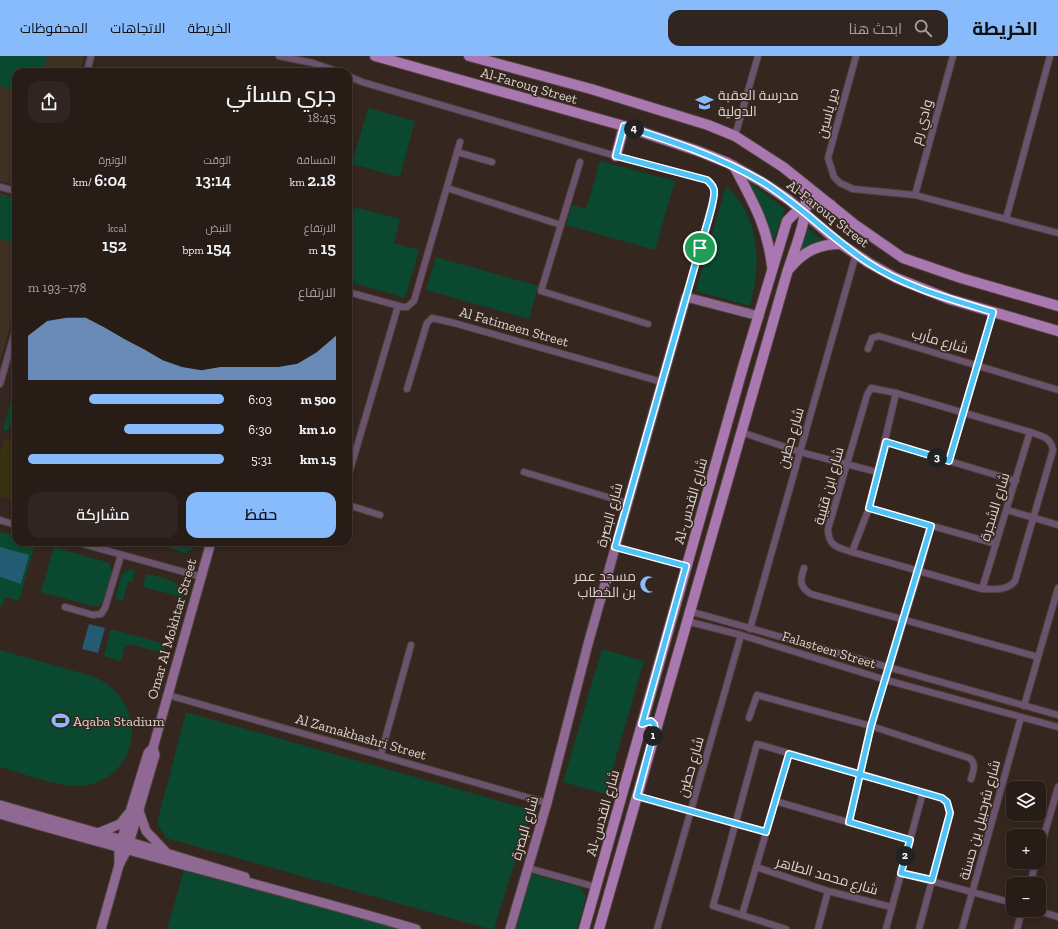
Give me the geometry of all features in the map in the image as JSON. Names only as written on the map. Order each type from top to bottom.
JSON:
[{"type":"main road","name":"Al-Farouq Street","points":[[375,56],[624,126],[682,144],[734,166],[762,182],[803,209],[842,244],[896,278],[923,290],[1058,331]]},
{"type":"main road","name":"Al-Farouq Street","points":[[469,56],[591,89],[735,136],[783,167],[854,224],[903,258],[961,278],[1058,306]]},
{"type":"main road","points":[[616,156],[624,126]]},
{"type":"main road","points":[[734,166],[761,219],[768,240],[772,270]]},
{"type":"main road","name":"Al-شارع القدس","points":[[599,929],[655,729],[787,273],[803,209],[804,184]]},
{"type":"main road","points":[[803,209],[819,203],[831,205]]},
{"type":"main road","name":"Al-شارع القدس","points":[[584,929],[686,566],[772,270],[787,221],[803,209]]},
{"type":"main road","points":[[787,273],[797,259],[807,251],[830,244],[842,244]]},
{"type":"main road","points":[[686,297],[759,316]]},
{"type":"main road","name":"شارع البصرة","points":[[510,929],[547,803],[627,503],[686,297]]},
{"type":"main road","points":[[704,505],[704,510],[708,513],[714,514],[718,512]]},
{"type":"main road","points":[[698,525],[705,522],[710,525],[713,530]]},
{"type":"main road","name":"Omar Al Mokhtar Street","points":[[101,929],[135,808],[148,752],[153,748],[210,546]]},
{"type":"main road","points":[[647,707],[649,711],[655,713],[662,709]]},
{"type":"main road","points":[[642,724],[651,721],[654,724],[655,729]]},
{"type":"main road","points":[[0,805],[98,833],[125,845],[224,877],[273,888],[416,929]]},
{"type":"main road","points":[[98,833],[120,824],[135,808],[146,831],[168,853]]},
{"type":"main road","points":[[0,814],[125,845],[168,853],[250,878],[273,888]]},
{"type":"street","points":[[88,68],[91,56]]},
{"type":"street","points":[[279,56],[313,63],[327,68]]},
{"type":"street","points":[[735,136],[758,56]]},
{"type":"street","name":"دير ياسين","points":[[856,56],[828,158],[834,177],[843,186],[853,189],[915,195]]},
{"type":"street","name":"وادي رم","points":[[915,195],[953,56]]},
{"type":"street","points":[[1006,219],[1050,56]]},
{"type":"street","points":[[352,78],[362,82],[616,156],[707,180],[715,191],[686,297]]},
{"type":"street","points":[[352,293],[398,306],[408,307],[412,304],[416,297],[460,142]]},
{"type":"street","points":[[457,152],[492,162]]},
{"type":"street","points":[[580,162],[541,291],[648,324]]},
{"type":"street","points":[[0,187],[12,190]]},
{"type":"street","points":[[447,188],[561,225]]},
{"type":"street","points":[[915,195],[1058,233]]},
{"type":"street","name":"شارع حطين","points":[[750,629],[856,254]]},
{"type":"street","points":[[352,463],[398,306]]},
{"type":"street","points":[[949,461],[993,312]]},
{"type":"street","name":"Al Fatimeen Street","points":[[407,389],[427,323],[432,318],[662,382]]},
{"type":"street","name":"شارع مأرب","points":[[868,349],[872,338],[879,336],[1058,390]]},
{"type":"street","points":[[0,384],[12,342]]},
{"type":"street","name":"شارع ابن قتيبة","points":[[896,393],[872,388],[867,395],[828,535],[829,541],[834,546],[982,589],[1007,588],[1015,581],[1053,450],[1052,442],[1030,432]]},
{"type":"street","points":[[852,552],[869,508],[877,472],[886,442],[896,393],[1030,432]]},
{"type":"street","points":[[741,432],[800,452],[877,472]]},
{"type":"street","name":"شارع الشجرة","points":[[982,589],[1030,432]]},
{"type":"street","points":[[886,442],[1016,481]]},
{"type":"street","points":[[524,472],[627,503]]},
{"type":"street","points":[[352,506],[380,514]]},
{"type":"street","points":[[869,508],[996,544]]},
{"type":"street","points":[[1007,510],[1058,525]]},
{"type":"street","points":[[0,520],[12,524]]},
{"type":"street","points":[[849,822],[871,726],[919,571],[931,526]]},
{"type":"street","points":[[90,546],[202,577]]},
{"type":"street","points":[[615,547],[686,566]]},
{"type":"street","points":[[65,607],[93,616],[101,614],[105,608],[121,555]]},
{"type":"street","points":[[804,568],[801,586],[803,590],[811,594],[1038,657]]},
{"type":"street","points":[[1024,706],[1058,588]]},
{"type":"street","name":"Falasteen Street","points":[[688,616],[750,629],[1058,715]]},
{"type":"street","name":"Falasteen Street","points":[[688,616],[741,635],[886,680],[1058,727]]},
{"type":"street","name":"شارع حطين","points":[[657,929],[741,635]]},
{"type":"street","points":[[381,754],[411,645]]},
{"type":"street","name":"Al Zamakhashri Street","points":[[168,695],[381,754],[547,803]]},
{"type":"street","points":[[749,718],[757,695],[871,726],[969,758],[974,764],[971,779]]},
{"type":"street","name":"شارع شرحبيل بن حسنة","points":[[962,929],[1021,717]]},
{"type":"street","points":[[786,929],[713,906],[757,744],[923,792],[942,798],[947,802],[950,813],[918,929]]},
{"type":"street","name":"شارع محمد الطاهر","points":[[742,915],[789,754]]},
{"type":"street","points":[[1046,829],[1058,788]]},
{"type":"street","name":"شارع محمد الطاهر","points":[[886,929],[923,792]]},
{"type":"street","points":[[637,796],[766,832]]},
{"type":"street","points":[[775,801],[910,840]]},
{"type":"street","name":"شارع محمد الطاهر","points":[[756,867],[828,891],[892,907]]},
{"type":"street","points":[[528,868],[596,886]]},
{"type":"street","points":[[901,873],[932,880],[1006,901]]},
{"type":"street","points":[[818,929],[828,891]]},
{"type":"street","points":[[1046,913],[1058,917]]},
{"type":"street","points":[[1016,929],[1020,917]]},
{"type":"shaded area","points":[[0,56],[84,56],[81,68],[12,68],[12,184],[0,181]]},
{"type":"shaded area","points":[[0,193],[12,197],[12,320],[0,361]]},
{"type":"green space","points":[[0,56],[47,56],[43,68],[12,68],[12,90],[0,85]]},
{"type":"green space","points":[[368,108],[415,121],[400,177],[352,164]]},
{"type":"green space","points":[[600,161],[675,181],[655,250],[566,225],[572,205],[586,209]]},
{"type":"green space","points":[[747,180],[785,209],[772,245]]},
{"type":"green space","points":[[726,186],[737,197],[753,229],[756,268],[750,306],[696,291]]},
{"type":"green space","points":[[0,195],[12,198],[12,242],[0,239]]},
{"type":"green space","points":[[355,207],[400,219],[394,243],[419,250],[405,298],[352,282],[352,216]]},
{"type":"green space","points":[[805,226],[822,240],[798,252]]},
{"type":"green space","points":[[436,257],[538,286],[529,319],[426,290]]},
{"type":"green space","points":[[12,397],[12,418],[8,431],[3,430]]},
{"type":"green space","points":[[0,532],[12,535],[12,546],[34,547],[19,601],[5,597],[2,607],[0,606]]},
{"type":"green space","points":[[170,546],[194,546],[185,553],[169,548]]},
{"type":"green space","points":[[54,547],[109,563],[112,572],[102,603],[99,606],[92,606],[41,592]]},
{"type":"green space","points":[[129,570],[135,570],[132,583],[128,582],[123,601],[115,599],[122,574]]},
{"type":"green space","points":[[146,574],[173,581],[182,589],[184,595],[183,603],[180,602],[181,597],[143,587]]},
{"type":"green space","points":[[111,629],[165,644],[163,653],[129,644],[124,648],[121,661],[104,656]]},
{"type":"green space","points":[[602,649],[644,661],[605,794],[563,782]]},
{"type":"green space","name":"Aqaba Stadium","points":[[0,650],[92,676],[110,687],[123,701],[130,718],[132,736],[128,753],[118,768],[103,779],[83,786],[74,786],[53,783],[0,767]]},
{"type":"green space","points":[[186,712],[531,810],[494,929],[489,929],[166,838],[157,823]]},
{"type":"green space","points":[[185,867],[413,929],[167,929]]},
{"type":"green space","points":[[532,874],[580,887],[586,897],[577,929],[512,929],[527,879]]},
{"type":"sand","points":[[4,439],[12,441],[12,500],[0,496],[0,455]]},
{"type":"water","points":[[0,547],[29,555],[21,584],[0,577]]},
{"type":"water","points":[[89,624],[105,628],[98,653],[82,649]]},
{"type":"place","name":"مدرسة العقبة الدولية","points":[[705,103]]},
{"type":"place","name":"مسجد عمر بن الخطاب","points":[[649,584]]},
{"type":"place","name":"Aqaba Stadium","points":[[60,721]]},
{"type":"route","points":[[700,248],[686,297],[684,310],[615,547],[686,566],[642,724],[650,720],[654,724],[655,729],[637,796],[766,832],[789,754],[861,775],[923,792],[942,798],[947,802],[950,813],[932,880],[901,873],[910,840],[849,822],[861,775],[871,726],[919,571],[931,526],[869,508],[877,472],[886,442],[949,461],[993,312],[923,290],[896,278],[869,263],[842,244],[789,200],[762,182],[728,163],[682,144],[624,126],[616,156],[707,180],[712,185],[715,191],[700,248]]}]
